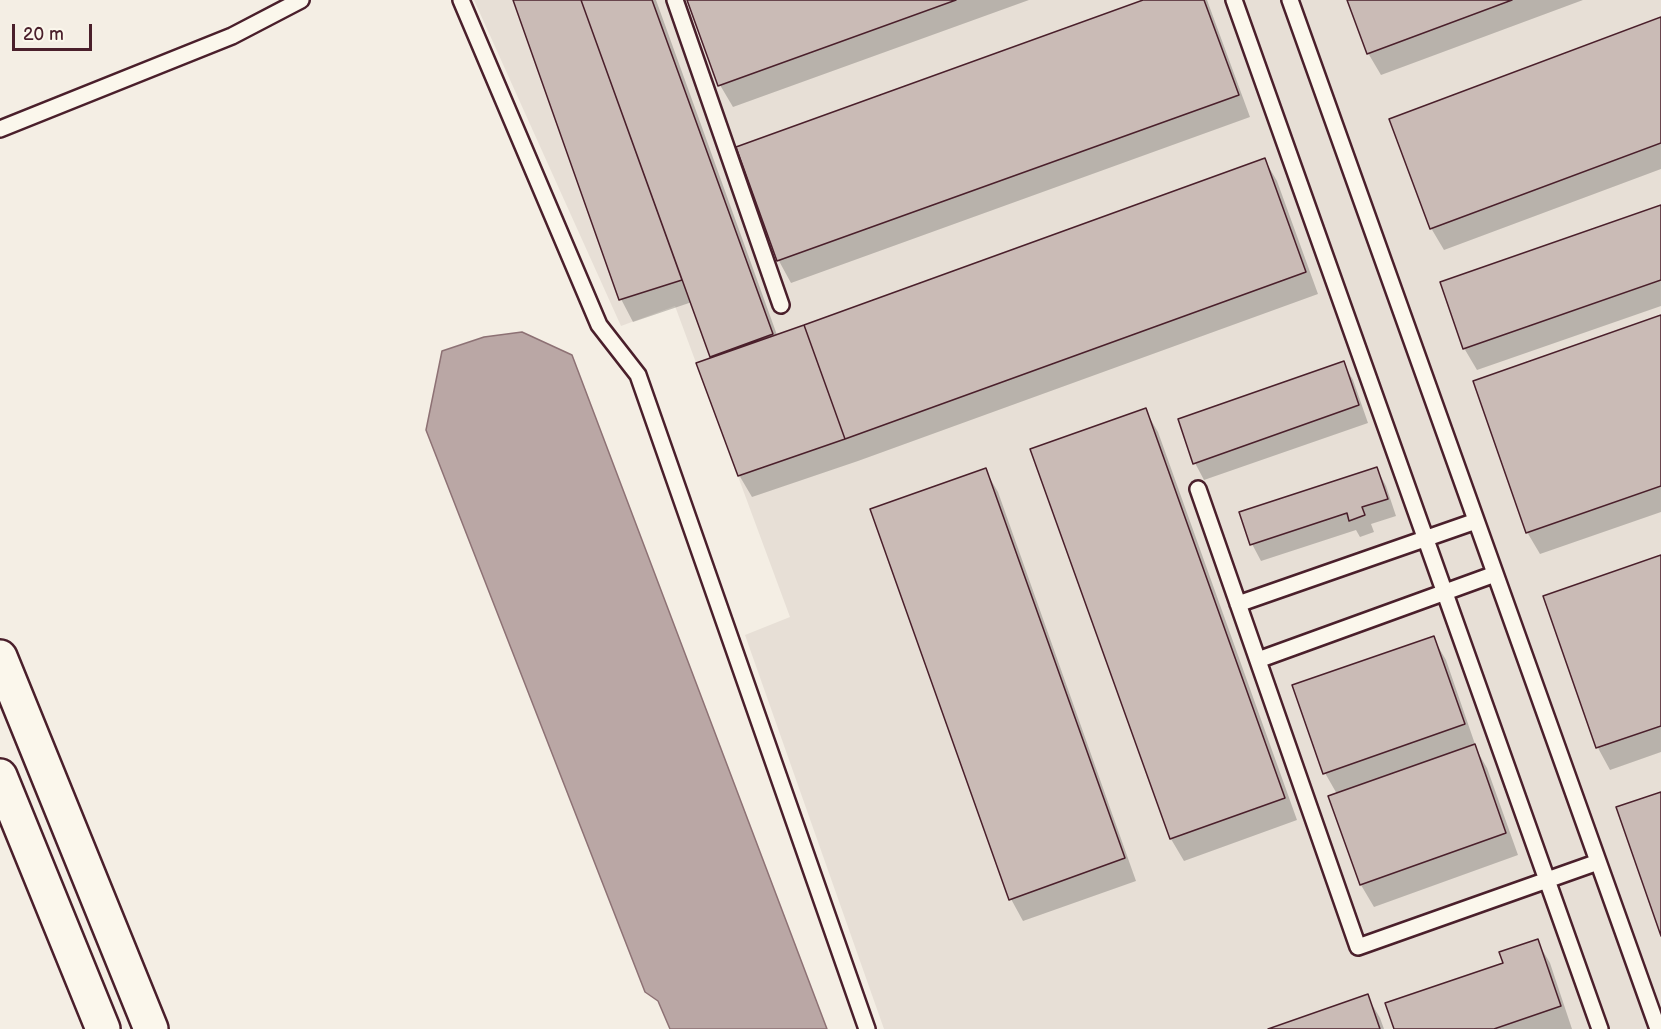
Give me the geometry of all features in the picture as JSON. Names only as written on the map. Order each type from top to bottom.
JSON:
[{"type":"highway","points":[[0,657],[151,1029]]},
{"type":"highway","points":[[0,776],[103,1029]]},
{"type":"lane","points":[[0,129],[232,36],[301,0]]},
{"type":"lane","points":[[460,0],[599,325],[638,375],[867,1029]]},
{"type":"lane","points":[[675,0],[781,305]]},
{"type":"lane","points":[[1234,0],[1600,1029]]},
{"type":"lane","points":[[1290,0],[1658,1029]]},
{"type":"lane","points":[[1198,489],[1358,947],[1598,862]]},
{"type":"lane","points":[[1238,604],[1476,521]]},
{"type":"lane","points":[[1258,660],[1495,574]]},
{"type":"shaded area","points":[[474,0],[1661,0],[1661,1029],[884,1029],[745,635],[790,617],[675,306],[621,326]]},
{"type":"shaded area","points":[[522,332],[572,355],[827,1029],[670,1029],[658,1001],[645,992],[426,430],[442,351],[484,337]]},
{"type":"building","points":[[513,0],[581,0],[682,280],[619,300]]},
{"type":"building","points":[[581,0],[652,0],[773,334],[710,357]]},
{"type":"building","points":[[687,0],[956,0],[718,86]]},
{"type":"building","points":[[1143,0],[1204,0],[1239,95],[777,261],[736,147]]},
{"type":"building","points":[[1347,0],[1512,0],[1367,54]]},
{"type":"building","points":[[1661,17],[1661,143],[1430,229],[1389,119]]},
{"type":"building","points":[[1265,158],[1306,272],[845,439],[804,325]]},
{"type":"building","points":[[1661,205],[1661,280],[1463,349],[1440,282]]},
{"type":"building","points":[[1661,315],[1661,486],[1526,533],[1473,381]]},
{"type":"building","points":[[804,325],[845,439],[738,476],[696,363]]},
{"type":"building","points":[[1344,361],[1359,405],[1193,464],[1178,419]]},
{"type":"building","points":[[1146,408],[1285,798],[1170,839],[1030,449]]},
{"type":"building","points":[[1377,467],[1388,499],[1362,507],[1365,515],[1349,521],[1347,513],[1250,545],[1239,512]]},
{"type":"building","points":[[986,468],[1125,858],[1009,900],[870,509]]},
{"type":"building","points":[[1661,555],[1661,726],[1596,748],[1543,596]]},
{"type":"building","points":[[1434,636],[1465,724],[1323,774],[1292,685]]},
{"type":"building","points":[[1475,744],[1506,833],[1360,885],[1328,796]]},
{"type":"building","points":[[1661,792],[1661,936],[1616,807]]},
{"type":"building","points":[[1538,939],[1561,1006],[1494,1029],[1394,1029],[1385,1003],[1503,963],[1499,952]]},
{"type":"building","points":[[1368,994],[1380,1029],[1268,1029]]}]
